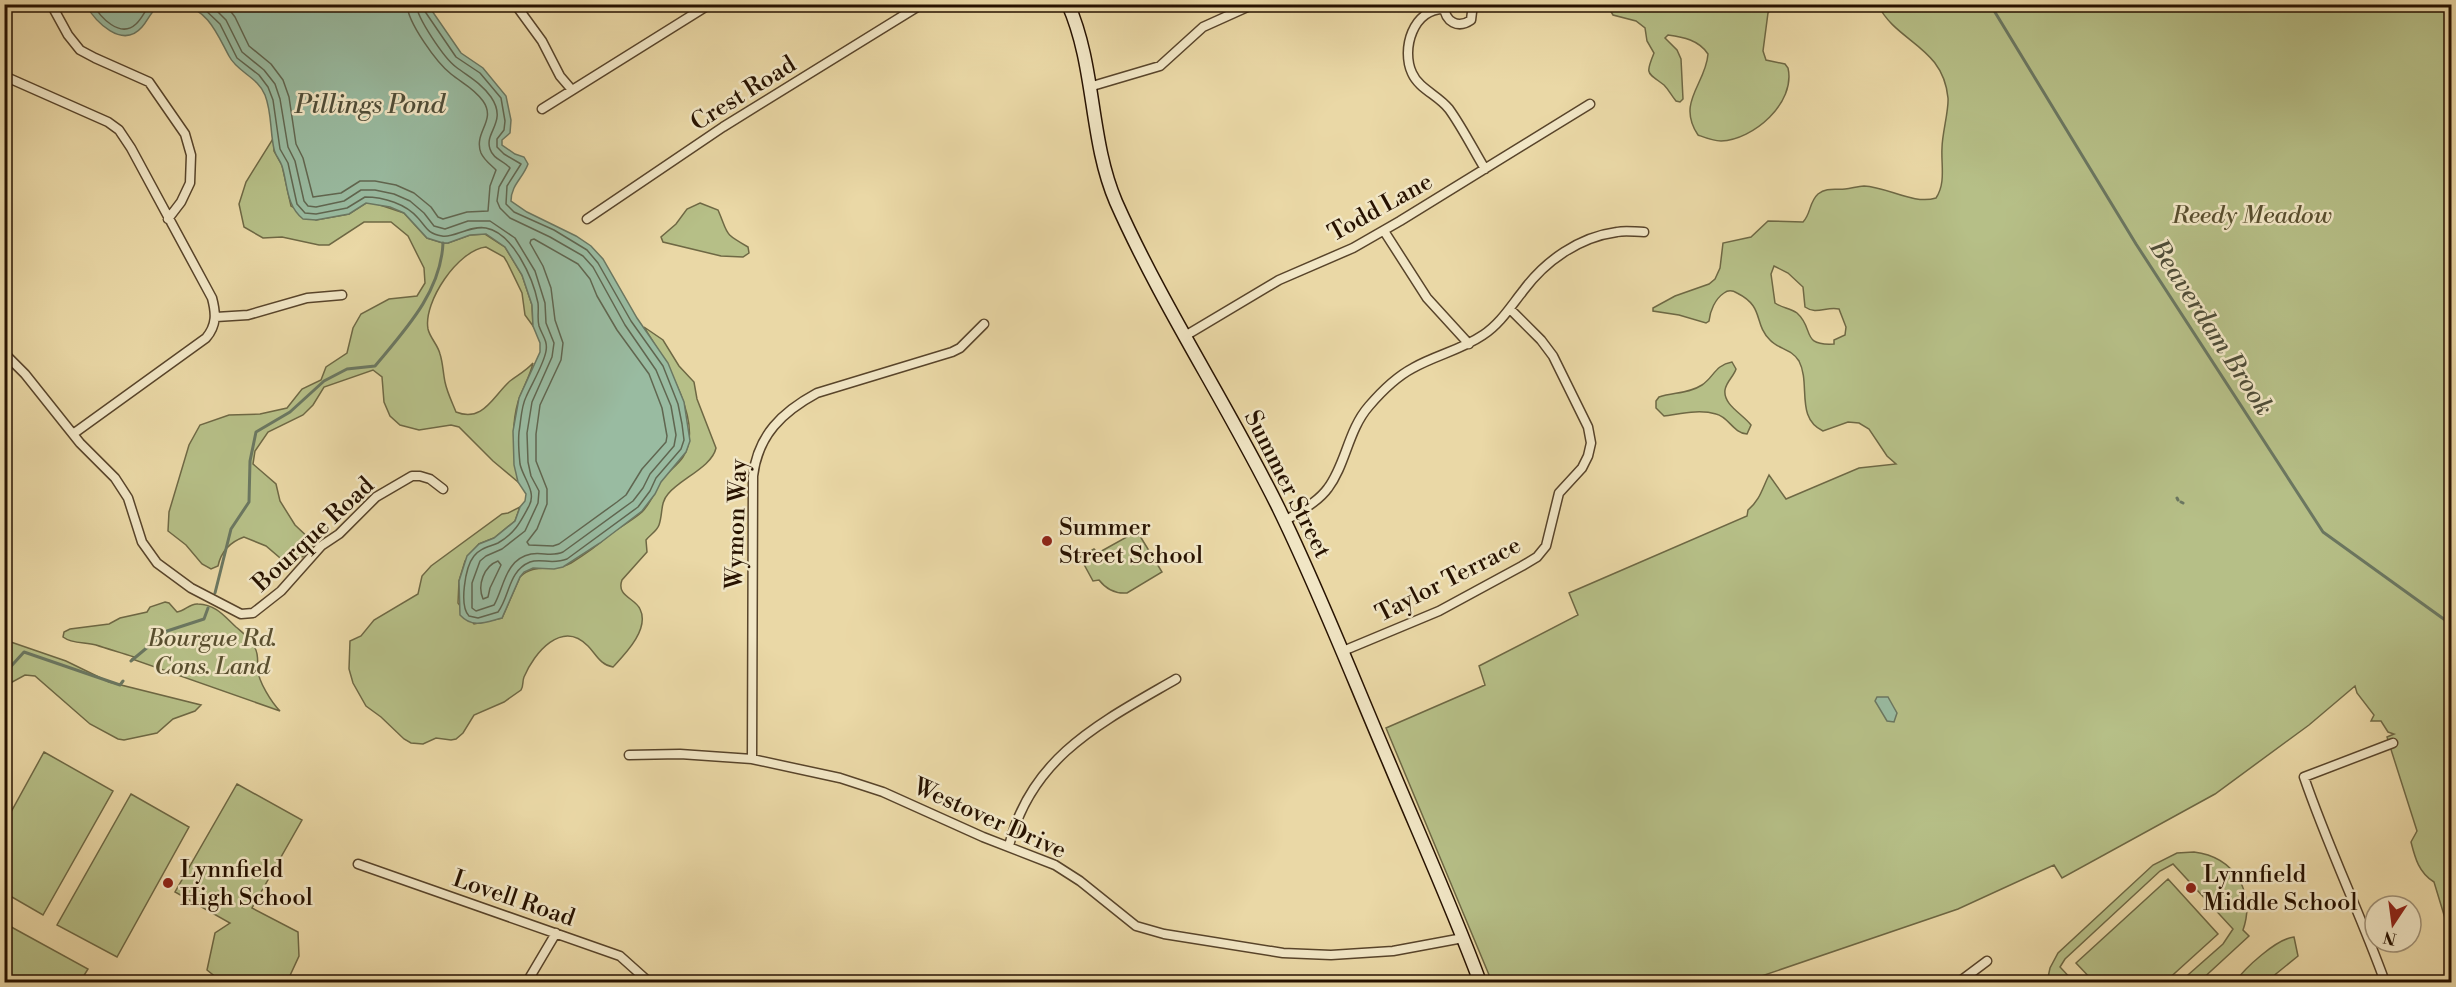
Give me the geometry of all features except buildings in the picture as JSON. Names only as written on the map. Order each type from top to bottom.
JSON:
[{"type":"main road","name":"Summer Street","points":[[1068,4],[1075,23],[1089,87],[1098,144],[1115,199],[1140,254],[1248,448],[1285,521],[1343,651],[1463,938],[1479,982]]},
{"type":"street","points":[[51,4],[68,35],[80,50],[149,82],[185,134],[191,155],[190,183],[181,202],[168,219]]},
{"type":"street","points":[[542,109],[710,4]]},
{"type":"street","name":"Crest Road","points":[[587,219],[723,127],[922,4]]},
{"type":"street","points":[[1089,87],[1160,66],[1203,27],[1254,4]]},
{"type":"street","points":[[1473,4],[1471,20],[1465,25],[1449,20],[1444,7],[1424,16],[1412,32],[1408,51],[1411,73],[1423,87],[1448,108],[1485,169]]},
{"type":"street","points":[[518,5],[542,41],[560,76],[572,90]]},
{"type":"street","points":[[4,76],[113,125],[131,148],[212,298],[216,317],[211,332],[192,350],[73,434]]},
{"type":"street","name":"Todd Lane","points":[[1185,336],[1279,280],[1353,248],[1384,231],[1590,104]]},
{"type":"street","points":[[1384,231],[1427,298],[1469,344]]},
{"type":"street","points":[[1285,521],[1314,502],[1328,488],[1355,427],[1366,409],[1380,393],[1414,368],[1469,344],[1486,333],[1510,309],[1535,276],[1551,261],[1568,250],[1588,240],[1618,231],[1644,232]]},
{"type":"street","points":[[216,317],[248,315],[307,298],[342,295]]},
{"type":"street","name":"Taylor Terrace","points":[[1343,651],[1439,611],[1522,566],[1537,556],[1546,546],[1560,493],[1585,462],[1591,443],[1590,436],[1575,397],[1553,357],[1541,340],[1510,309]]},
{"type":"street","name":"Wymon Way","points":[[752,759],[753,476],[761,443],[782,417],[808,398],[952,352],[960,348],[984,324]]},
{"type":"street","name":"Bourque Road","points":[[4,353],[25,374],[73,434],[123,489],[132,508],[142,542],[157,563],[191,588],[241,614],[253,613],[281,591],[321,546],[339,534],[366,505],[386,491],[412,476],[430,479],[443,489]]},
{"type":"street","points":[[1009,846],[1015,824],[1030,791],[1064,752],[1134,704],[1176,680]]},
{"type":"street","points":[[2385,982],[2304,777],[2393,743]]},
{"type":"street","name":"Westover Drive","points":[[629,755],[680,754],[752,759],[820,773],[863,785],[1066,872],[1136,926],[1164,934],[1274,952],[1331,955],[1393,951],[1463,938]]},
{"type":"street","name":"Lovell Road","points":[[358,864],[621,956],[649,982]]},
{"type":"street","points":[[527,982],[556,933]]},
{"type":"street","points":[[1959,982],[1987,961]]},
{"type":"green space","points":[[1607,5],[1786,5],[1783,8],[1770,10],[1768,13],[1763,51],[1766,60],[1785,64],[1788,68],[1789,81],[1779,106],[1758,127],[1733,139],[1712,140],[1698,135],[1692,123],[1691,103],[1708,54],[1700,45],[1690,40],[1668,35],[1665,38],[1677,50],[1681,59],[1683,99],[1680,102],[1676,101],[1664,85],[1649,72],[1654,53],[1647,41],[1645,28],[1636,21],[1613,15]]},
{"type":"green space","name":"Reedy Meadow","points":[[1878,5],[2451,5],[2451,938],[2434,882],[2421,870],[2411,842],[2417,831],[2387,737],[2394,734],[2388,732],[2381,721],[2371,721],[2374,715],[2357,693],[2355,686],[2309,725],[2215,794],[2062,878],[2054,865],[1958,909],[1744,982],[1492,982],[1386,728],[1485,685],[1479,666],[1578,615],[1569,593],[1747,516],[1748,510],[1758,498],[1769,475],[1786,499],[1859,468],[1896,464],[1887,456],[1869,429],[1859,423],[1848,422],[1823,431],[1814,425],[1806,409],[1804,380],[1799,361],[1793,354],[1770,340],[1752,304],[1746,298],[1733,291],[1726,292],[1716,302],[1709,321],[1706,323],[1679,315],[1653,311],[1653,308],[1675,296],[1709,284],[1715,279],[1720,268],[1723,243],[1751,237],[1768,221],[1803,222],[1815,197],[1825,190],[1864,186],[1909,198],[1927,200],[1936,198],[1942,180],[1942,142],[1948,103],[1944,81],[1938,67],[1929,56],[1886,18]],"holes":[[[1774,266],[1788,273],[1803,287],[1805,307],[1813,310],[1839,309],[1846,327],[1845,335],[1834,340],[1834,344],[1816,342],[1797,313],[1775,303],[1771,274]]]},
{"type":"green space","points":[[274,137],[274,151],[282,165],[291,206],[316,220],[349,214],[366,203],[374,203],[404,213],[427,238],[448,243],[470,235],[485,234],[505,247],[522,275],[532,305],[533,326],[525,315],[522,293],[507,262],[504,257],[486,247],[475,250],[464,257],[445,279],[431,305],[428,329],[439,351],[446,386],[456,412],[473,414],[480,411],[510,381],[533,363],[518,402],[514,422],[518,482],[459,427],[451,425],[419,430],[400,425],[390,416],[384,402],[382,377],[373,370],[324,387],[313,405],[303,415],[268,432],[255,451],[253,464],[276,484],[280,501],[295,525],[314,543],[309,551],[299,559],[286,563],[266,546],[244,537],[230,545],[221,556],[218,566],[211,569],[202,564],[186,545],[168,531],[169,512],[189,445],[200,425],[229,415],[260,414],[287,408],[302,389],[321,380],[326,367],[347,353],[353,328],[361,314],[389,299],[417,296],[425,283],[424,268],[408,236],[391,222],[364,222],[329,245],[282,237],[263,238],[244,227],[239,204],[246,182]]},
{"type":"green space","points":[[700,203],[718,210],[727,232],[748,247],[749,253],[743,257],[721,256],[663,242],[661,237],[676,224],[687,209]]},
{"type":"green space","points":[[644,327],[663,340],[679,366],[694,382],[697,399],[716,448],[702,467],[673,488],[665,497],[658,527],[646,540],[647,552],[622,580],[622,590],[638,605],[642,617],[642,625],[635,641],[613,667],[601,662],[588,646],[578,639],[568,636],[550,642],[535,658],[524,677],[521,690],[504,702],[474,715],[463,733],[456,739],[436,738],[423,744],[411,743],[366,706],[353,683],[349,669],[350,641],[361,636],[374,620],[418,594],[422,576],[431,566],[502,514],[520,507],[515,521],[494,538],[479,544],[465,561],[459,581],[458,603],[474,624],[502,618],[520,577],[526,573],[531,570],[565,566],[571,563],[642,512],[661,481],[683,457],[689,443],[686,409],[679,390]]},
{"type":"green space","points":[[1732,362],[1736,369],[1726,387],[1725,395],[1730,405],[1751,425],[1747,434],[1738,431],[1716,414],[1696,412],[1664,416],[1656,408],[1656,401],[1659,397],[1697,388],[1706,382],[1718,368]]},
{"type":"green space","points":[[1132,534],[1140,536],[1162,572],[1127,593],[1111,590],[1099,580],[1093,581],[1080,557],[1094,549],[1098,553]]},
{"type":"green space","name":"Bourgue Rd. Cons. Land","points":[[165,602],[177,612],[195,604],[210,606],[244,634],[256,651],[263,686],[280,711],[132,659],[134,657],[96,645],[70,641],[63,637],[64,632],[70,629],[109,624],[120,618],[147,612],[150,607]]},
{"type":"green space","points":[[5,640],[66,661],[109,682],[201,705],[195,711],[173,719],[157,733],[124,740],[118,739],[90,724],[35,676],[25,675],[5,686]]},
{"type":"green space","points":[[44,752],[113,791],[43,915],[5,893],[5,823]]},
{"type":"green space","points":[[237,784],[302,820],[252,908],[298,932],[299,956],[287,982],[222,982],[207,970],[215,933],[230,923],[175,892]]},
{"type":"green space","points":[[131,794],[189,827],[117,957],[57,925]]},
{"type":"green space","points":[[2194,852],[2220,861],[2231,869],[2238,879],[2244,890],[2246,902],[2243,930],[2249,936],[2199,982],[2180,982],[2223,944],[2233,929],[2173,864],[2160,871],[2065,959],[2060,967],[2074,982],[2047,982],[2050,968],[2058,953],[2153,865],[2177,853]]},
{"type":"green space","points":[[2168,879],[2218,934],[2165,982],[2094,982],[2076,963]]},
{"type":"green space","points":[[4,923],[88,969],[80,982],[5,982]]},
{"type":"green space","points":[[2294,937],[2298,956],[2266,982],[2235,982],[2253,962],[2270,948]]},
{"type":"water","points":[[86,5],[164,5],[153,11],[142,27],[126,36],[110,31],[102,25]]},
{"type":"water","name":"Pillings Pond","points":[[181,5],[428,5],[461,53],[483,68],[506,96],[511,120],[510,133],[502,140],[502,145],[524,157],[528,164],[513,190],[511,201],[591,246],[603,259],[637,318],[668,363],[684,402],[690,441],[686,452],[661,482],[642,511],[600,543],[563,567],[533,568],[524,572],[502,618],[475,623],[460,615],[459,581],[467,556],[479,544],[494,538],[515,521],[525,501],[526,494],[518,482],[514,465],[513,431],[519,398],[540,352],[540,343],[533,326],[532,305],[522,275],[505,247],[486,234],[470,235],[443,243],[427,238],[404,213],[390,207],[366,203],[349,214],[316,220],[303,219],[293,208],[288,195],[282,166],[273,143],[269,109],[262,89],[233,62],[216,31],[205,17],[190,7]]},
{"type":"water","points":[[1877,697],[1888,697],[1897,713],[1894,722],[1887,721],[1875,701]]},
{"type":"waterway","name":"Beaverdam Brook","points":[[1990,4],[2136,244],[2323,532],[2452,625]]},
{"type":"waterway","points":[[215,593],[231,529],[249,502],[250,461],[256,432],[290,412],[324,381],[347,369],[375,366],[409,324],[429,294],[441,261],[443,243]]},
{"type":"waterway","points":[[131,661],[167,631],[204,619],[208,608]]},
{"type":"waterway","points":[[4,674],[24,652],[120,685],[123,681]]},
{"type":"place","name":"Summer Street School","points":[[1047,541]]},
{"type":"place","name":"Lynnfield High School","points":[[168,883]]},
{"type":"place","name":"Lynnfield Middle School","points":[[2191,888]]}]
